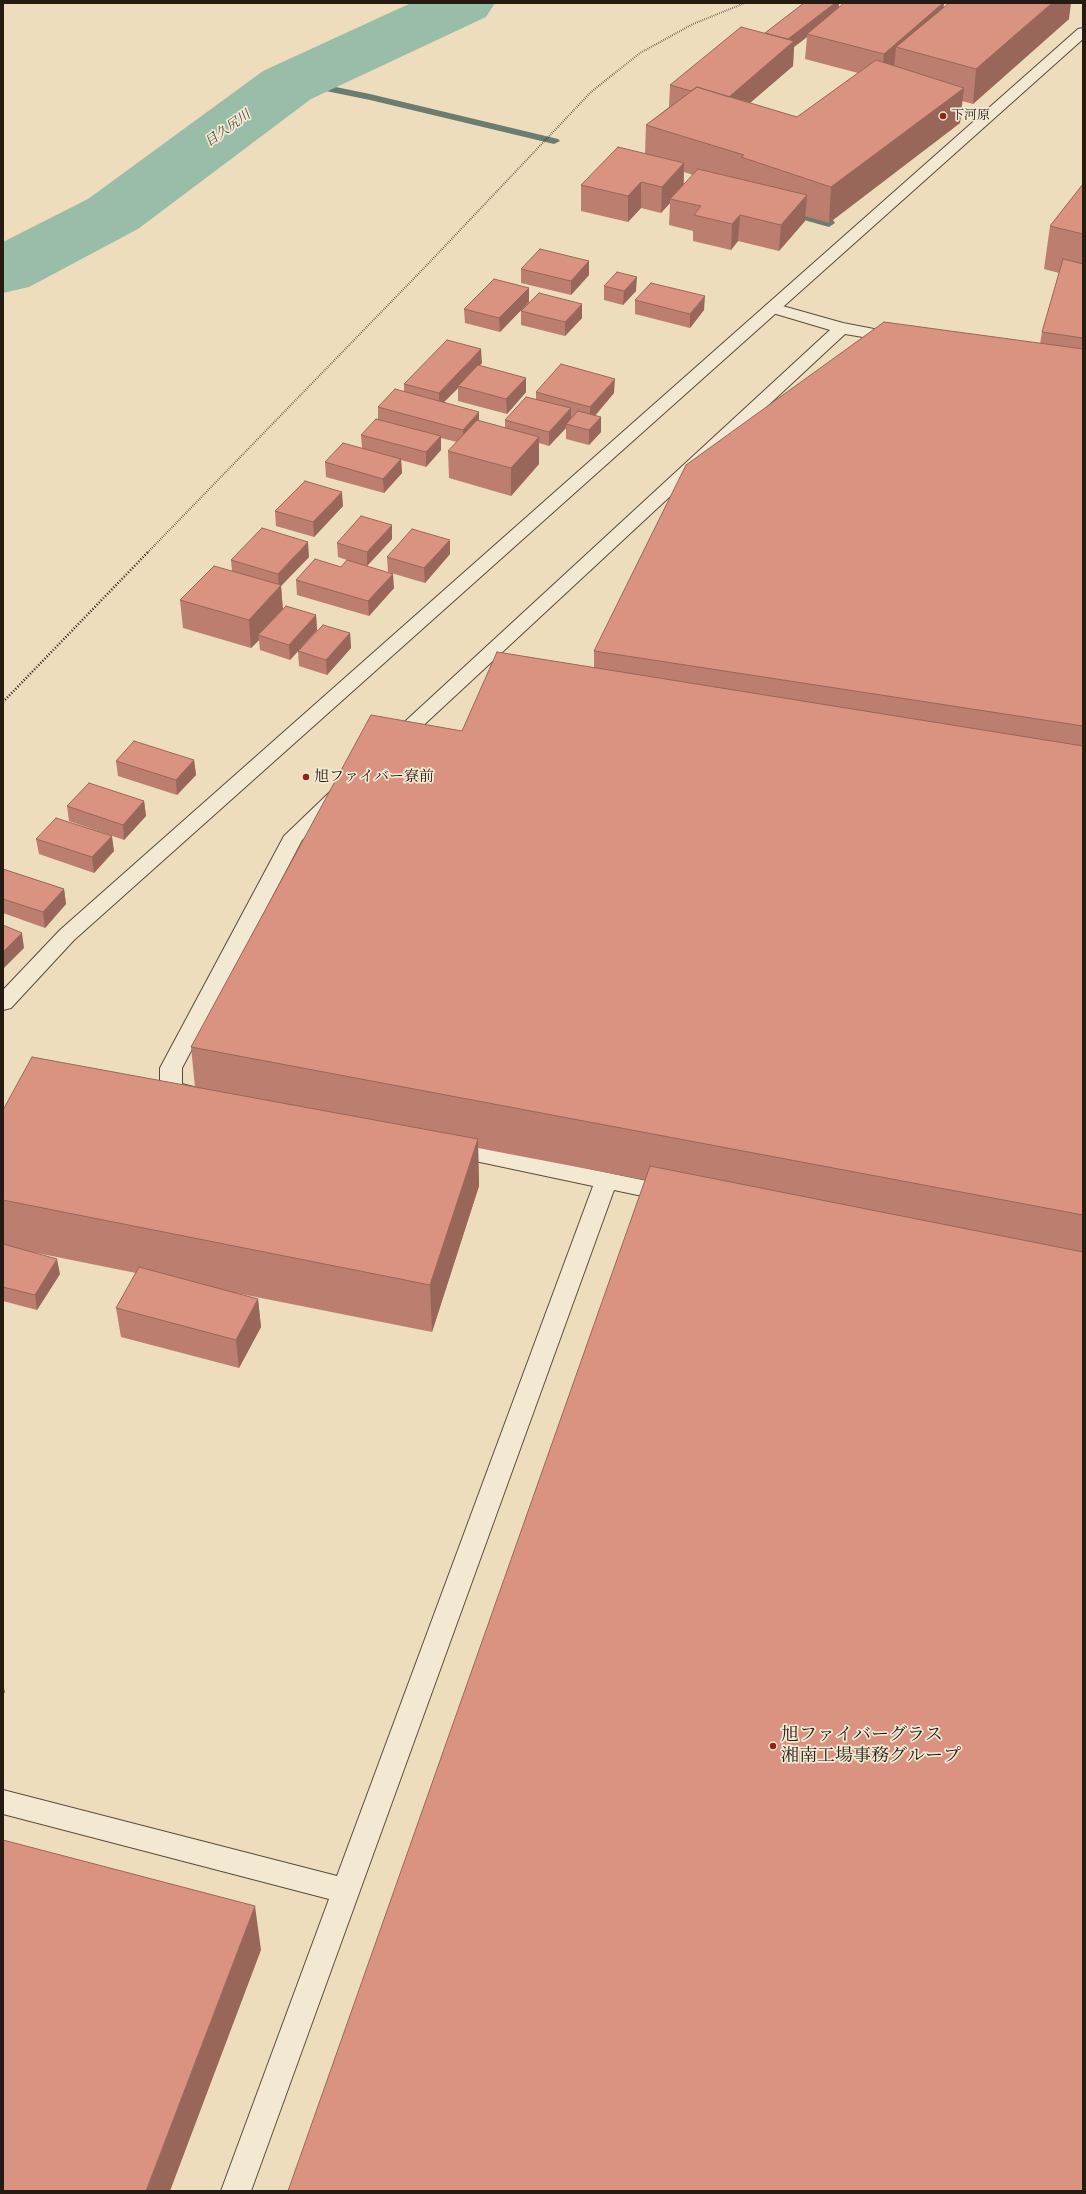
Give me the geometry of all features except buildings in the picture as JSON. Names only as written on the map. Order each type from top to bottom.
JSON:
[{"type":"street","points":[[3,1003],[67,936],[1083,32]]},
{"type":"street","points":[[772,308],[841,328],[911,340]]},
{"type":"street","points":[[379,757],[841,328]]},
{"type":"street","points":[[210,1098],[171,1090],[171,1068],[294,836],[351,783]]},
{"type":"street","points":[[435,1144],[692,1198]]},
{"type":"street","points":[[236,2191],[606,1180]]},
{"type":"street","points":[[3,1802],[346,1891]]},
{"type":"path","points":[[3,702],[591,92],[640,53],[693,24],[745,3]]},
{"type":"waterway","name":"目久尻川","points":[[3,271],[113,214],[287,85],[463,3]]},
{"type":"waterway","points":[[287,85],[321,87],[370,97],[554,141]]},
{"type":"waterway","points":[[783,210],[829,223]]},
{"type":"place","name":"下河原","points":[[943,116]]},
{"type":"place","name":"旭ファイバー寮前","points":[[306,777]]},
{"type":"place","name":"旭ファイバーグラス 湘南工場事務グループ","points":[[773,1746]]}]
